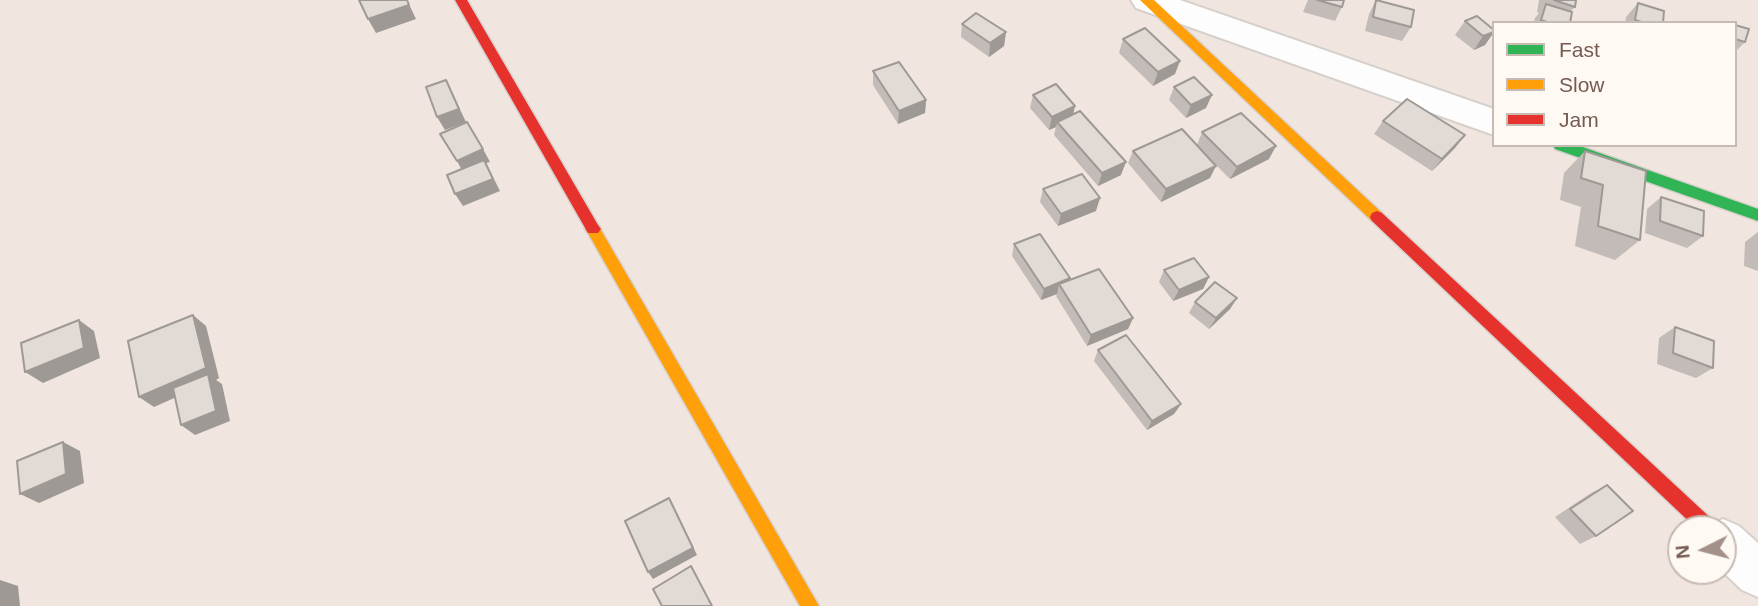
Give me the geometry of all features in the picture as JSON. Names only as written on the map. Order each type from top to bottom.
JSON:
[{"type":"street","points":[[461,0],[810,606]]},
{"type":"street","points":[[1146,0],[1492,121]]},
{"type":"street","points":[[1146,0],[1695,515]]},
{"type":"street","points":[[1566,147],[1758,215]]},
{"type":"street","points":[[1737,554],[1758,574]]},
{"type":"shaded area","points":[[0,0],[1758,0],[1758,606],[0,606]]},
{"type":"building","points":[[359,0],[407,0],[409,5],[368,19]]},
{"type":"building","points":[[1317,0],[1344,0],[1342,7]]},
{"type":"building","points":[[1376,0],[1414,10],[1411,27],[1373,17]]},
{"type":"building","points":[[1554,0],[1576,0],[1575,7]]},
{"type":"building","points":[[1638,3],[1664,11],[1663,21],[1635,20]]},
{"type":"building","points":[[1546,4],[1572,12],[1570,21],[1541,20]]},
{"type":"building","points":[[976,13],[1006,32],[990,43],[962,24]]},
{"type":"building","points":[[1477,16],[1492,28],[1492,33],[1483,36],[1465,21]]},
{"type":"building","points":[[1737,26],[1749,29],[1745,42],[1737,40]]},
{"type":"building","points":[[1145,28],[1180,61],[1158,72],[1123,39]]},
{"type":"building","points":[[899,62],[926,100],[899,111],[873,71]]},
{"type":"building","points":[[1194,77],[1212,95],[1191,105],[1174,87]]},
{"type":"building","points":[[446,80],[459,109],[437,117],[426,87]]},
{"type":"building","points":[[1056,84],[1075,106],[1052,117],[1033,95]]},
{"type":"building","points":[[1407,99],[1465,135],[1442,159],[1383,121]]},
{"type":"building","points":[[1080,111],[1126,162],[1102,173],[1057,122]]},
{"type":"building","points":[[1241,113],[1276,146],[1237,167],[1202,132]]},
{"type":"building","points":[[467,122],[483,149],[457,161],[440,134]]},
{"type":"building","points":[[1182,129],[1216,166],[1166,189],[1133,151]]},
{"type":"building","points":[[1585,151],[1646,171],[1640,240],[1598,226],[1603,185],[1581,178]]},
{"type":"building","points":[[484,160],[493,179],[455,194],[447,175]]},
{"type":"building","points":[[1082,174],[1100,198],[1061,214],[1043,189]]},
{"type":"building","points":[[1661,197],[1704,211],[1703,236],[1660,221]]},
{"type":"building","points":[[1040,234],[1070,278],[1044,289],[1014,244]]},
{"type":"building","points":[[1194,258],[1209,277],[1179,290],[1164,270]]},
{"type":"building","points":[[1099,269],[1133,318],[1091,335],[1059,284]]},
{"type":"building","points":[[1215,282],[1237,298],[1216,318],[1195,302]]},
{"type":"building","points":[[193,315],[206,368],[139,397],[128,341]]},
{"type":"building","points":[[79,320],[84,348],[25,372],[21,343]]},
{"type":"building","points":[[1675,327],[1714,341],[1713,368],[1673,353]]},
{"type":"building","points":[[1126,335],[1181,404],[1152,421],[1098,350]]},
{"type":"building","points":[[208,374],[216,411],[181,425],[173,388]]},
{"type":"building","points":[[63,442],[66,474],[20,494],[17,461]]},
{"type":"building","points":[[1607,485],[1633,511],[1596,536],[1570,509]]},
{"type":"building","points":[[669,498],[693,548],[648,572],[625,521]]},
{"type":"building","points":[[691,566],[712,606],[662,606],[653,589]]},
{"type":"traffic: fast","points":[[1566,147],[1758,215]]},
{"type":"traffic: slow","points":[[1146,0],[1377,217]]},
{"type":"traffic: slow","points":[[593,229],[810,606]]},
{"type":"traffic: jam","points":[[461,0],[593,229]]},
{"type":"traffic: jam","points":[[1377,217],[1695,515]]}]
